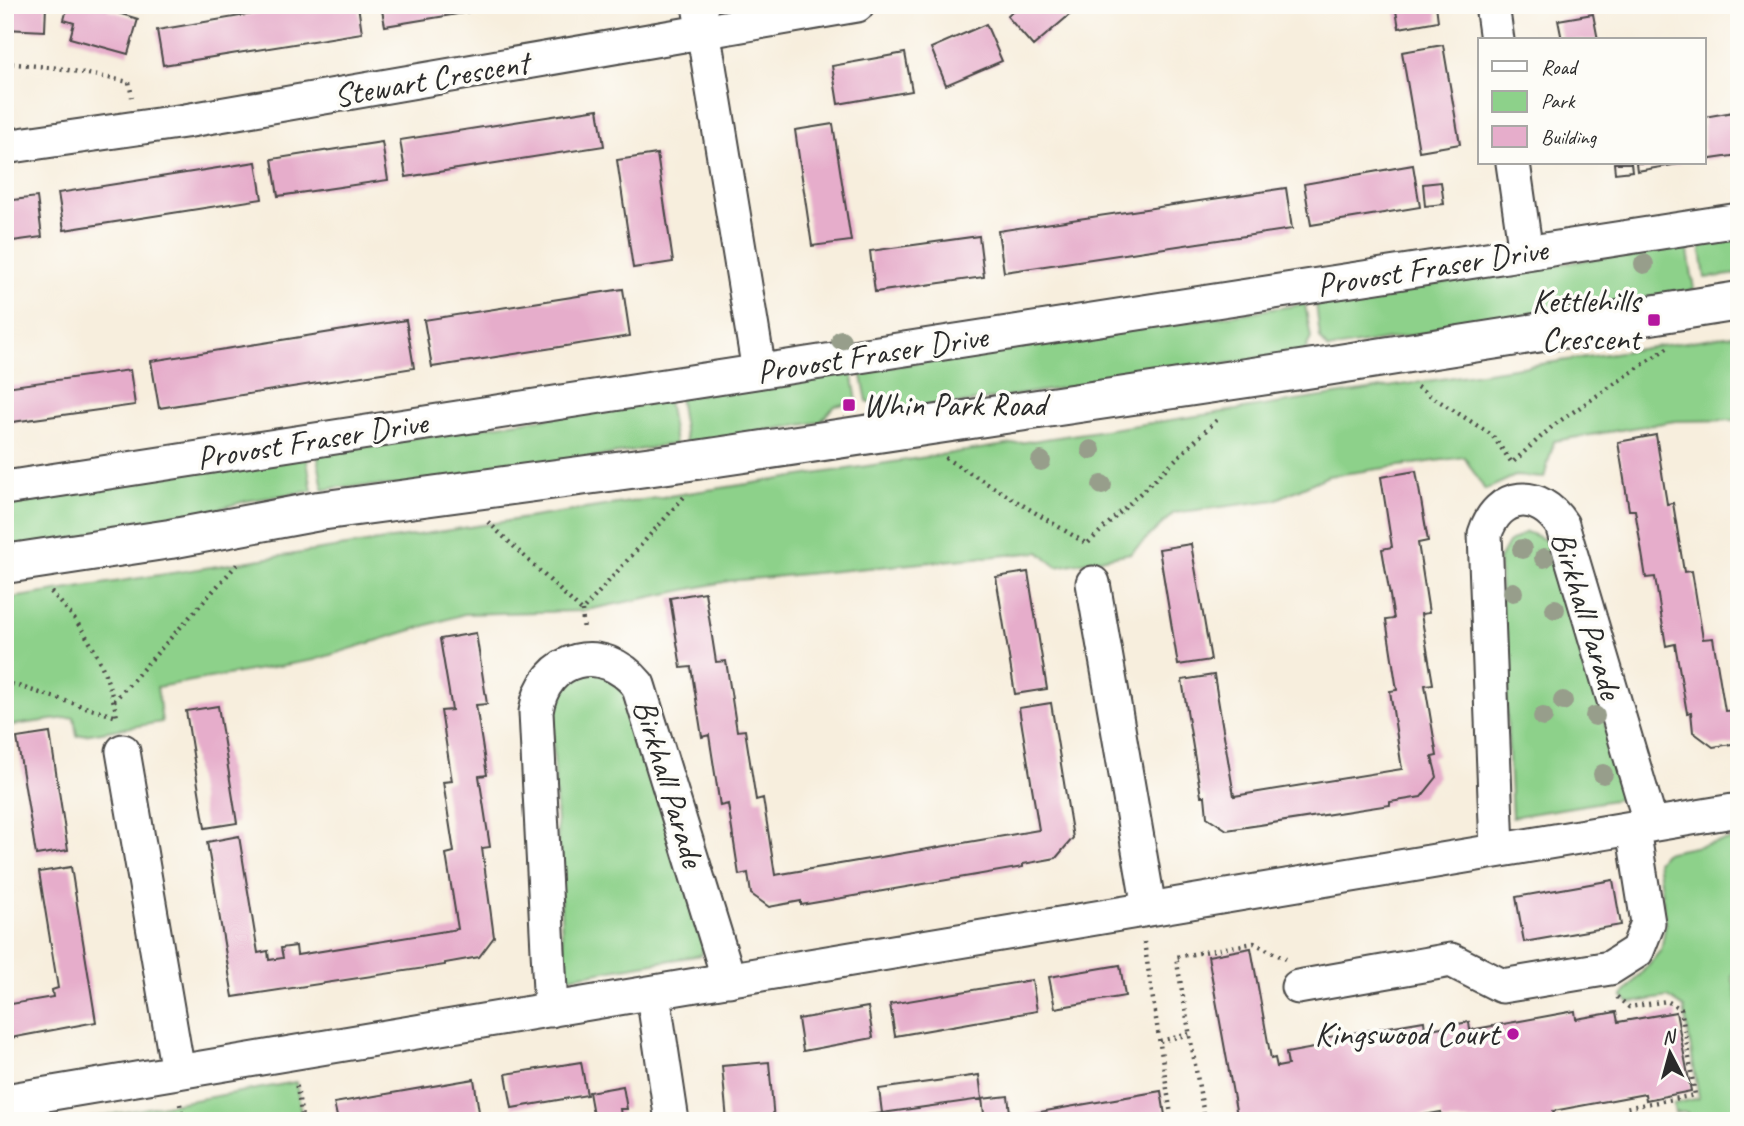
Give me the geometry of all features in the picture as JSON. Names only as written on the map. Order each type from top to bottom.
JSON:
[{"type":"street","name":"Stewart Crescent","points":[[5,147],[138,129],[701,18],[857,5]]},
{"type":"street","points":[[1492,5],[1497,38]]},
{"type":"street","points":[[701,18],[759,371]]},
{"type":"street","points":[[1514,164],[1526,253]]},
{"type":"street","name":"Provost Fraser Drive","points":[[5,488],[1739,220]]},
{"type":"street","points":[[5,564],[170,540],[319,511],[683,462],[1739,301]]},
{"type":"street","name":"Birkhall Parade","points":[[1497,850],[1485,534],[1489,521],[1497,511],[1508,503],[1521,500],[1534,501],[1545,506],[1555,514],[1562,525],[1642,827]]},
{"type":"street","points":[[1093,583],[1146,920]]},
{"type":"street","name":"Birkhall Parade","points":[[551,1010],[536,712],[543,686],[552,675],[562,667],[588,659],[617,665],[629,673],[638,685],[729,980]]},
{"type":"street","points":[[123,751],[178,1084]]},
{"type":"street","points":[[5,1101],[178,1084],[551,1010],[729,980],[1146,920],[1497,850],[1739,810]]},
{"type":"street","points":[[1292,977],[1451,960],[1502,986],[1609,968],[1637,951],[1648,923],[1642,827]]},
{"type":"street","points":[[653,994],[672,1121]]},
{"type":"path","points":[[5,64],[58,68],[129,82],[138,129]]},
{"type":"path","points":[[1411,383],[1492,435],[1512,463],[1554,425],[1670,346]]},
{"type":"path","points":[[942,456],[1087,544],[1226,411]]},
{"type":"path","points":[[486,521],[582,611],[688,493]]},
{"type":"path","points":[[114,701],[243,557]]},
{"type":"path","points":[[5,682],[117,717],[99,658],[74,616],[46,587]]},
{"type":"path","points":[[1146,920],[1172,1121]]},
{"type":"path","points":[[1205,1121],[1177,957],[1254,943],[1285,958],[1292,977]]},
{"type":"path","points":[[1617,997],[1629,1007],[1667,1001],[1681,1009],[1695,1095],[1625,1108],[1628,1121]]},
{"type":"path","points":[[1160,1041],[1190,1034]]},
{"type":"path","points":[[283,1121],[302,1117],[295,1077]]},
{"type":"path","points":[[178,1084],[183,1121]]},
{"type":"green space","points":[[1739,237],[1739,274],[1705,278],[1700,243]]},
{"type":"green space","points":[[1687,244],[1694,290],[1328,349],[1320,338],[1316,303]]},
{"type":"green space","points":[[1305,304],[1311,338],[1304,352],[889,414],[867,401],[861,371]]},
{"type":"green space","points":[[1739,334],[1739,420],[1675,421],[1554,441],[1544,478],[1515,476],[1485,490],[1464,457],[1328,476],[1275,500],[1174,513],[1131,553],[1057,567],[1039,552],[729,581],[582,611],[464,614],[314,660],[157,687],[162,722],[77,736],[74,717],[5,726],[5,599]]},
{"type":"green space","points":[[852,371],[857,402],[835,406],[820,422],[686,443],[679,397]]},
{"type":"green space","points":[[668,400],[675,444],[428,484],[323,490],[317,452]]},
{"type":"green space","points":[[306,454],[312,491],[246,501],[157,526],[5,549],[5,499]]},
{"type":"green space","points":[[1526,532],[1544,539],[1555,552],[1626,798],[1512,817],[1499,559],[1508,543]]},
{"type":"green space","points":[[594,670],[626,686],[705,943],[701,955],[564,978],[551,694],[561,680]]},
{"type":"green space","points":[[1739,838],[1739,962],[1732,976],[1739,1006],[1739,1121],[1688,1121],[1687,1112],[1675,1113],[1673,1104],[1699,1098],[1684,1008],[1668,997],[1630,1003],[1622,996],[1661,950],[1666,923],[1657,861],[1664,853]]},
{"type":"green space","points":[[296,1082],[302,1117],[283,1121],[74,1121]]},
{"type":"building","points":[[5,5],[46,5],[45,31],[5,29]]},
{"type":"building","points":[[68,5],[109,5],[108,10],[138,19],[128,54],[70,38],[74,23],[64,20]]},
{"type":"building","points":[[306,5],[358,5],[362,33],[163,65],[157,30]]},
{"type":"building","points":[[381,5],[500,5],[500,7],[385,26]]},
{"type":"building","points":[[1019,5],[1081,5],[1033,46],[1007,16]]},
{"type":"building","points":[[1395,5],[1436,5],[1438,21],[1399,28]]},
{"type":"building","points":[[1593,14],[1598,38],[1562,38],[1558,20]]},
{"type":"building","points":[[986,24],[1002,61],[946,85],[931,48]]},
{"type":"building","points":[[1443,45],[1460,144],[1419,151],[1402,52]]},
{"type":"building","points":[[905,53],[912,91],[838,104],[832,66]]},
{"type":"building","points":[[598,109],[604,146],[406,177],[400,140]]},
{"type":"building","points":[[1739,111],[1739,155],[1706,160],[1706,117]]},
{"type":"building","points":[[833,124],[851,241],[812,246],[795,130]]},
{"type":"building","points":[[382,142],[388,180],[278,196],[272,159]]},
{"type":"building","points":[[657,154],[673,262],[633,268],[617,160]]},
{"type":"building","points":[[256,162],[262,199],[64,230],[58,193]]},
{"type":"building","points":[[1614,164],[1631,164],[1632,171],[1615,173]]},
{"type":"building","points":[[1636,164],[1679,164],[1637,171]]},
{"type":"building","points":[[1413,165],[1420,207],[1311,225],[1304,184]]},
{"type":"building","points":[[1441,182],[1444,204],[1425,206],[1423,184]]},
{"type":"building","points":[[1286,188],[1292,229],[1004,272],[998,231]]},
{"type":"building","points":[[37,197],[42,237],[5,242],[5,201]]},
{"type":"building","points":[[979,236],[984,277],[875,292],[870,251]]},
{"type":"building","points":[[623,289],[630,336],[432,367],[424,320]]},
{"type":"building","points":[[406,320],[414,368],[159,408],[151,361]]},
{"type":"building","points":[[130,370],[135,405],[5,423],[5,387]]},
{"type":"building","points":[[1656,435],[1667,504],[1673,503],[1684,572],[1692,571],[1703,639],[1713,638],[1725,711],[1739,710],[1739,743],[1713,747],[1693,732],[1675,644],[1666,646],[1655,577],[1646,578],[1635,510],[1629,510],[1618,442]]},
{"type":"building","points":[[1416,471],[1428,541],[1418,543],[1429,613],[1421,614],[1433,684],[1425,685],[1437,756],[1432,757],[1437,777],[1421,797],[1390,802],[1390,805],[1227,830],[1207,817],[1205,796],[1201,796],[1182,680],[1214,675],[1234,796],[1402,769],[1390,691],[1397,690],[1386,620],[1394,619],[1382,549],[1392,547],[1381,477]]},
{"type":"building","points":[[1191,544],[1211,660],[1178,665],[1159,549]]},
{"type":"building","points":[[1028,572],[1047,689],[1015,694],[996,577]]},
{"type":"building","points":[[705,592],[716,662],[726,661],[737,731],[745,730],[756,800],[763,798],[775,875],[1039,830],[1019,708],[1051,703],[1073,838],[1056,858],[1023,864],[1023,867],[801,905],[801,901],[769,907],[751,894],[748,873],[739,875],[728,804],[720,806],[709,735],[702,737],[691,667],[681,668],[670,598]]},
{"type":"building","points":[[476,633],[487,704],[476,705],[487,775],[479,776],[490,847],[482,848],[494,937],[479,957],[445,965],[233,997],[207,842],[239,836],[258,953],[268,951],[269,960],[283,958],[281,948],[296,946],[297,955],[458,929],[446,854],[454,852],[443,782],[452,781],[441,711],[452,710],[440,639]]},
{"type":"building","points":[[218,706],[237,823],[205,828],[186,711]]},
{"type":"building","points":[[50,733],[68,850],[36,855],[17,738]]},
{"type":"building","points":[[71,867],[96,1022],[5,1039],[5,1005],[53,997],[52,990],[58,988],[39,872]]},
{"type":"building","points":[[1613,880],[1621,925],[1524,942],[1516,897]]},
{"type":"building","name":"Kingswood Court","points":[[1251,948],[1271,1059],[1275,1058],[1277,1067],[1288,1065],[1286,1053],[1325,1046],[1323,1038],[1424,1021],[1425,1030],[1469,1022],[1470,1030],[1575,1011],[1576,1019],[1616,1012],[1618,1022],[1676,1012],[1691,1091],[1646,1100],[1645,1094],[1553,1111],[1555,1121],[1442,1121],[1441,1112],[1390,1121],[1238,1121],[1208,956]]},
{"type":"building","points":[[1120,965],[1125,996],[1055,1008],[1049,977]]},
{"type":"building","points":[[1032,980],[1037,1011],[895,1036],[890,1004]]},
{"type":"building","points":[[868,1007],[873,1038],[803,1051],[798,1019]]},
{"type":"building","points":[[581,1062],[587,1095],[512,1108],[506,1074]]},
{"type":"building","points":[[769,1062],[774,1121],[727,1121],[722,1066]]},
{"type":"building","points":[[979,1075],[982,1099],[882,1113],[879,1089]]},
{"type":"building","points":[[474,1079],[479,1112],[424,1121],[338,1121],[334,1103]]},
{"type":"building","points":[[623,1086],[627,1109],[620,1109],[622,1121],[587,1121],[586,1116],[593,1114],[589,1092]]},
{"type":"building","points":[[1161,1091],[1166,1121],[1029,1121],[1028,1114]]},
{"type":"building","points":[[1008,1096],[1011,1121],[985,1121],[982,1099]]},
{"type":"building","points":[[882,1113],[883,1121],[859,1121],[858,1116]]},
{"type":"place","name":"Kettlehills Crescent","points":[[1654,320]]},
{"type":"place","name":"Whin Park Road","points":[[849,405]]},
{"type":"place","name":"Kingswood Court","points":[[1513,1034]]}]
